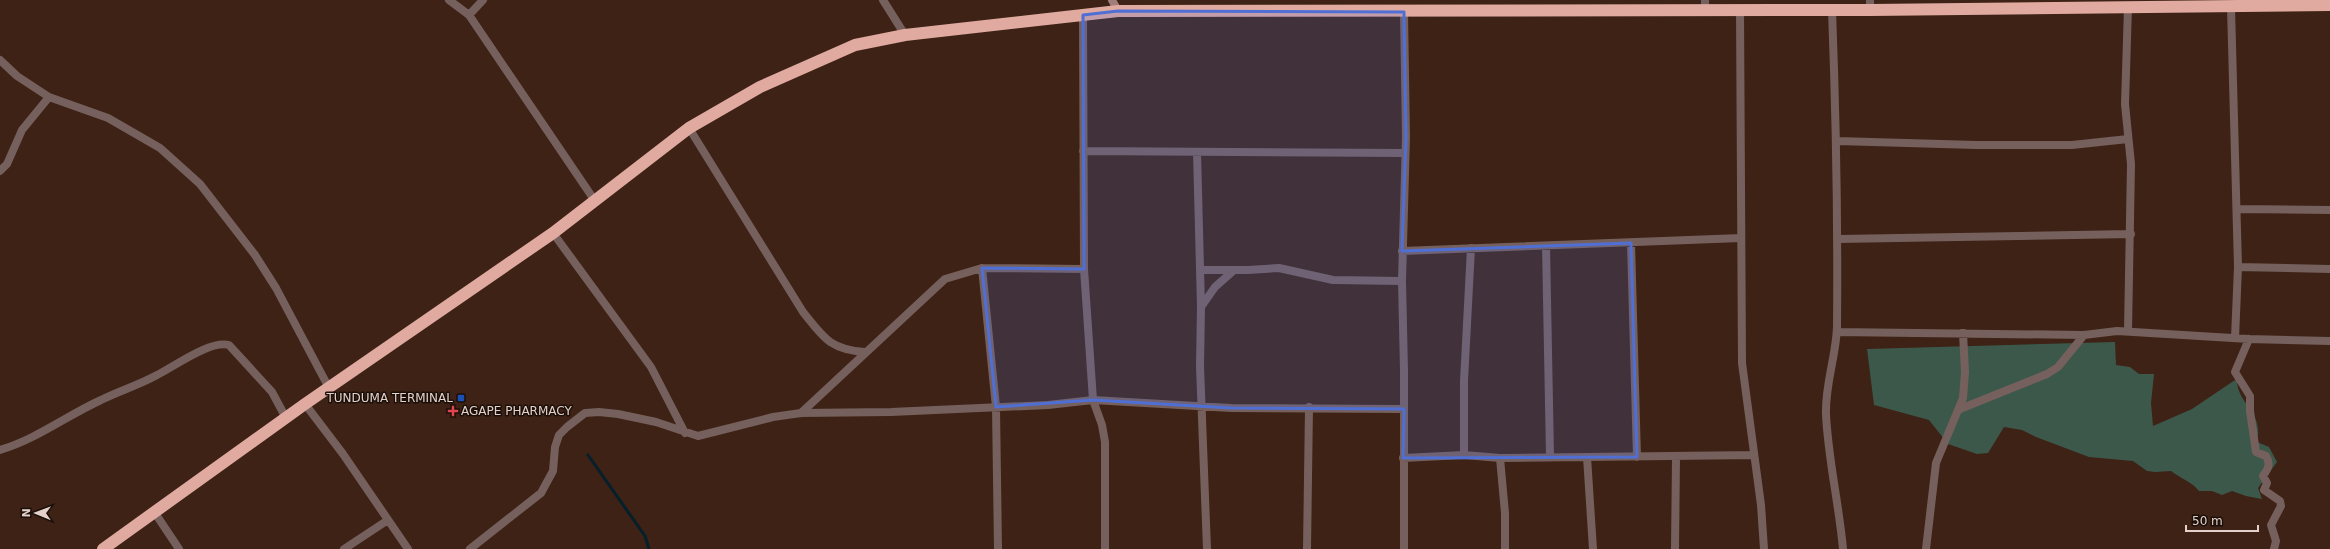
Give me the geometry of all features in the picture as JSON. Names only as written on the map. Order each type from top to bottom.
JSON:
[{"type":"highway","points":[[103,549],[305,404],[553,233],[689,128],[760,87],[855,45],[905,34],[1083,16],[1118,11],[1404,12],[1705,5],[1740,9],[1832,10],[1870,5],[2054,4],[2128,7],[2205,4],[2231,7],[2330,5]]},
{"type":"street","points":[[449,0],[469,15],[595,202]]},
{"type":"street","points":[[469,15],[483,0]]},
{"type":"street","points":[[883,0],[905,34]]},
{"type":"street","points":[[1112,0],[1118,11]]},
{"type":"street","points":[[2128,7],[2125,104],[2131,164],[2131,234],[2128,331]]},
{"type":"street","points":[[2231,7],[2238,267],[2235,338]]},
{"type":"street","points":[[1740,9],[1742,363],[1764,549]]},
{"type":"street","points":[[1832,10],[1837,141],[1837,332],[1827,383],[1826,414],[1843,549]]},
{"type":"street","points":[[1404,12],[1405,153],[1402,251],[1404,549]]},
{"type":"street","points":[[1083,16],[1084,269],[1093,400],[1102,424],[1104,442],[1105,549]]},
{"type":"street","points":[[0,60],[17,76],[49,97],[108,118],[160,148],[200,184],[255,254],[272,281],[329,388]]},
{"type":"street","points":[[0,170],[7,164],[22,130],[49,97]]},
{"type":"street","points":[[689,128],[803,312],[825,340],[846,351],[865,352]]},
{"type":"street","points":[[1837,141],[1976,145],[2072,144],[2128,139]]},
{"type":"street","points":[[1083,151],[1405,153]]},
{"type":"street","points":[[1197,152],[1201,307],[1200,366],[1207,549]]},
{"type":"street","points":[[2237,209],[2330,210]]},
{"type":"street","points":[[553,233],[651,367],[685,433]]},
{"type":"street","points":[[1838,239],[2131,234]]},
{"type":"street","points":[[1402,251],[1741,238]]},
{"type":"street","points":[[1631,243],[1638,457]]},
{"type":"street","points":[[1546,246],[1550,456]]},
{"type":"street","points":[[1464,455],[1464,382],[1471,248]]},
{"type":"street","points":[[2238,267],[2330,268]]},
{"type":"street","points":[[801,413],[841,378],[865,352],[945,280],[982,268],[1084,269]]},
{"type":"street","points":[[982,268],[996,407],[998,549]]},
{"type":"street","points":[[1200,270],[1233,271],[1279,268],[1333,280],[1402,281]]},
{"type":"street","points":[[1201,307],[1215,287],[1233,271]]},
{"type":"street","points":[[1837,332],[2084,335],[2128,331],[2249,339],[2330,341]]},
{"type":"street","points":[[1926,549],[1936,463],[1960,410],[1965,383],[1963,333]]},
{"type":"street","points":[[1960,410],[2047,374],[2058,366],[2084,335]]},
{"type":"street","points":[[2249,339],[2235,372],[2250,396],[2250,411],[2256,452],[2266,456],[2269,461],[2268,468],[2263,476],[2267,483],[2264,490],[2280,501],[2281,506],[2271,524],[2275,536],[2274,549]]},
{"type":"street","points":[[0,450],[34,438],[102,399],[157,375],[203,350],[224,343],[229,344],[272,392],[286,418]]},
{"type":"street","points":[[470,549],[541,493],[553,471],[555,447],[559,435],[567,426],[585,413],[599,412],[618,414],[656,422],[685,433],[698,436],[773,417],[801,413],[890,412],[996,407],[1093,400],[1202,407],[1404,409]]},
{"type":"street","points":[[305,404],[343,454],[408,549]]},
{"type":"street","points":[[1307,549],[1309,407]]},
{"type":"street","points":[[1403,458],[1464,455],[1500,458],[1550,456],[1676,458],[1754,455]]},
{"type":"street","points":[[1587,457],[1593,549]]},
{"type":"street","points":[[1500,458],[1505,513],[1505,549]]},
{"type":"street","points":[[1675,549],[1676,458]]},
{"type":"street","points":[[155,513],[179,549]]},
{"type":"street","points":[[344,549],[388,520]]},
{"type":"highlighted area","points":[[1118,11],[1404,12],[1406,137],[1402,251],[1631,243],[1637,457],[1403,458],[1404,409],[1231,408],[1093,400],[996,407],[982,268],[1084,269],[1083,15]]},
{"type":"green space","points":[[2115,342],[2116,365],[2130,367],[2139,374],[2154,374],[2151,403],[2153,426],[2192,409],[2235,380],[2237,381],[2238,389],[2254,415],[2257,423],[2257,442],[2269,447],[2277,462],[2258,488],[2262,499],[2246,496],[2232,491],[2222,495],[2212,491],[2199,491],[2193,485],[2171,471],[2147,471],[2133,461],[2089,457],[2036,437],[2022,430],[2004,427],[1988,453],[1977,454],[1948,444],[1929,420],[1874,405],[1867,349]]},
{"type":"waterway","points":[[588,455],[645,536],[649,549]]},
{"type":"place","name":"TUNDUMA TERMINAL","points":[[461,398]]},
{"type":"place","name":"AGAPE PHARMACY","points":[[453,411]]}]
